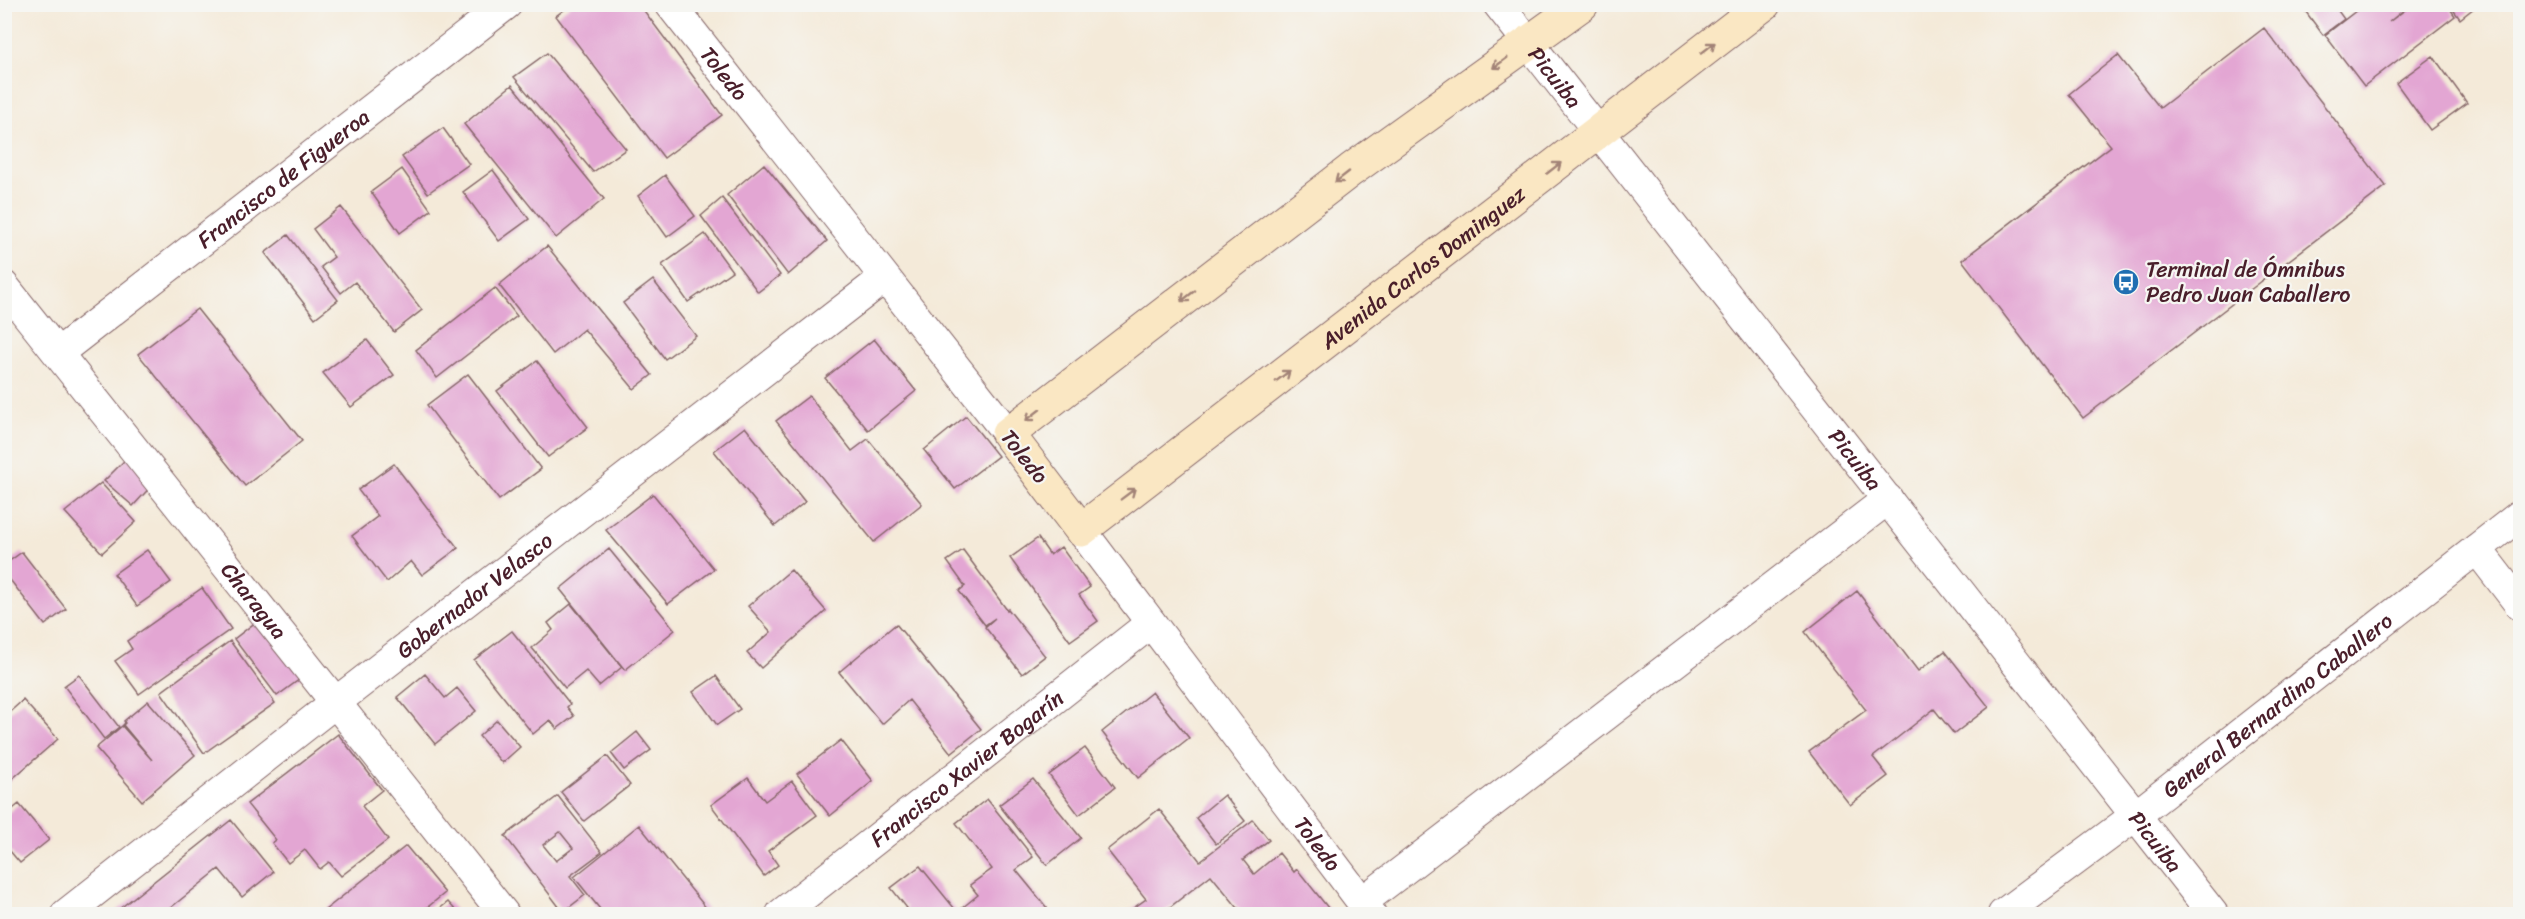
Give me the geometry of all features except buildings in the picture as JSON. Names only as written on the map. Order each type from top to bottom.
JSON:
[{"type":"main road","points":[[1008,434],[1351,170],[1582,4]]},
{"type":"main road","name":"Avenida Carlos Dominguez","points":[[1081,530],[1764,4]]},
{"type":"main road","name":"Toledo","points":[[1008,434],[1081,530]]},
{"type":"street","name":"Francisco de Figueroa","points":[[58,353],[507,4]]},
{"type":"street","name":"Toledo","points":[[670,4],[1008,434]]},
{"type":"street","name":"Picuiba","points":[[1498,4],[2213,915]]},
{"type":"street","name":"Gobernador Velasco","points":[[66,915],[336,702],[884,278]]},
{"type":"street","name":"Charagua","points":[[4,286],[504,915]]},
{"type":"street","points":[[1366,908],[1888,499]]},
{"type":"street","name":"General Bernardino Caballero","points":[[2003,915],[2135,816],[2520,515]]},
{"type":"street","name":"Toledo","points":[[1081,530],[1366,908]]},
{"type":"street","points":[[2477,549],[2520,605]]},
{"type":"street","name":"Francisco Xavier Bogarín","points":[[781,915],[1151,623]]},
{"type":"place","name":"Terminal de Ómnibus Pedro Juan Caballero","points":[[2126,282]]}]
